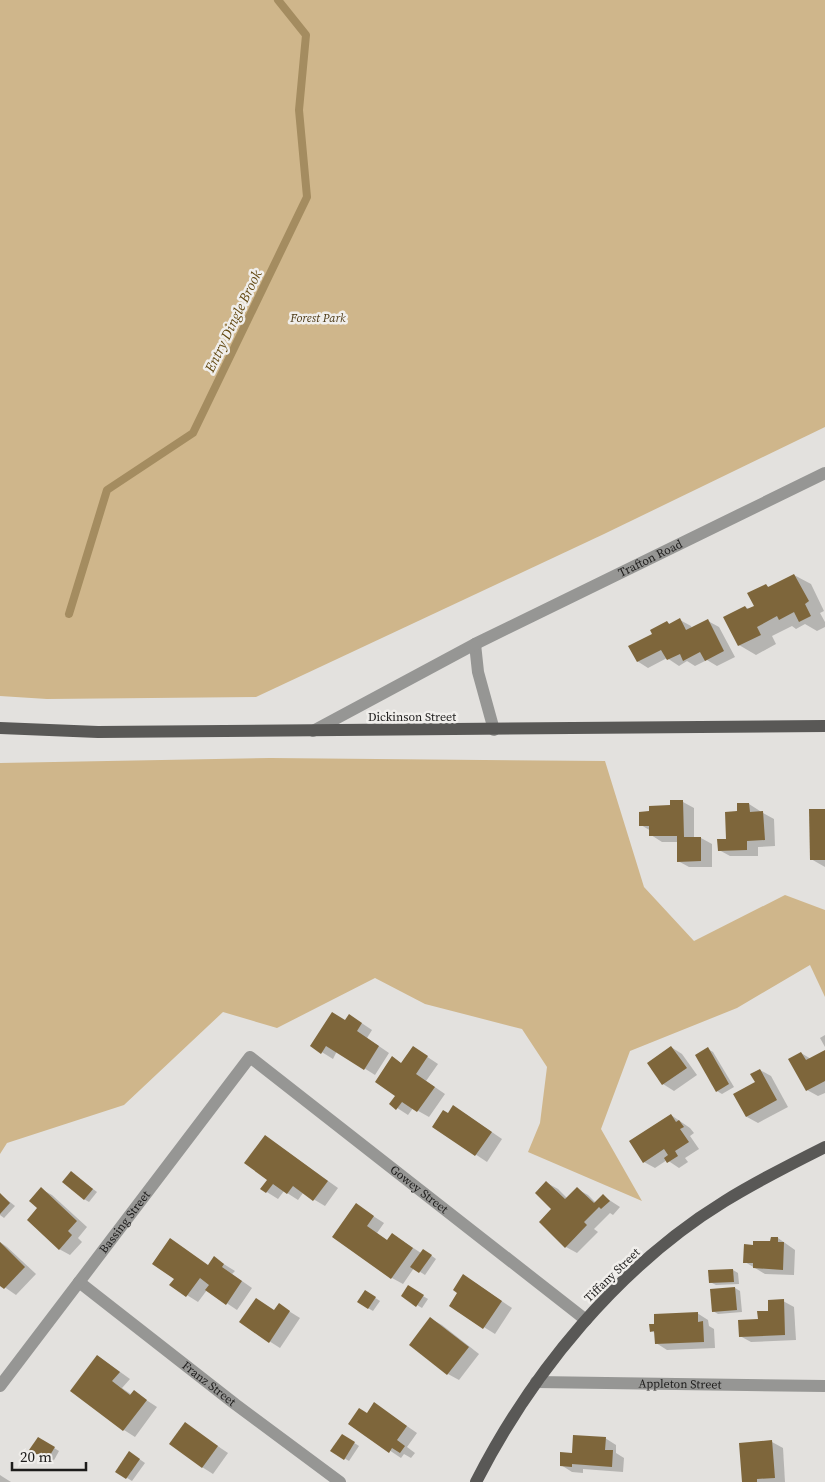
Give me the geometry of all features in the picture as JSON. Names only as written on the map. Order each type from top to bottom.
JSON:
[{"type":"main road","name":"Dickinson Street","points":[[0,728],[81,732],[825,726]]},
{"type":"main road","name":"Tiffany Street","points":[[476,1482],[503,1434],[536,1382],[586,1320],[651,1256],[724,1201],[758,1181],[825,1147]]},
{"type":"street","name":"Trafton Road","points":[[313,731],[474,644],[825,473]]},
{"type":"street","points":[[474,644],[478,672],[494,730]]},
{"type":"street","name":"Bassing Street","points":[[0,1386],[250,1057]]},
{"type":"street","name":"Gowey Street","points":[[250,1057],[586,1320]]},
{"type":"street","name":"Franz Street","points":[[79,1282],[235,1404],[340,1482]]},
{"type":"street","name":"Appleton Street","points":[[536,1382],[825,1386]]},
{"type":"green space","name":"Forest Park","points":[[0,0],[825,0],[825,427],[604,534],[256,697],[47,699],[0,696]]},
{"type":"green space","points":[[270,758],[605,761],[644,887],[694,941],[785,895],[825,910],[825,997],[810,965],[737,1008],[630,1051],[601,1129],[642,1201],[528,1152],[540,1123],[547,1067],[522,1029],[425,1004],[375,978],[277,1028],[223,1012],[124,1105],[7,1143],[0,1154],[0,763]]},
{"type":"building","points":[[794,574],[809,601],[805,604],[811,616],[799,622],[794,612],[779,620],[777,616],[757,627],[761,635],[738,646],[723,617],[745,606],[747,609],[754,606],[747,593],[766,584],[768,587]]},
{"type":"building","points":[[680,618],[686,630],[708,619],[724,651],[705,661],[700,652],[683,661],[680,654],[667,660],[661,650],[637,662],[628,646],[652,634],[650,630],[667,621],[669,624]]},
{"type":"building","points":[[670,800],[683,800],[684,837],[701,837],[701,861],[677,862],[677,836],[649,836],[649,826],[639,826],[639,812],[649,811],[649,806],[670,805]]},
{"type":"building","points":[[737,803],[749,803],[750,812],[763,811],[765,840],[747,841],[747,850],[718,851],[717,839],[726,839],[725,812],[737,811]]},
{"type":"building","points":[[809,809],[825,809],[825,860],[810,860]]},
{"type":"building","points":[[332,1012],[345,1020],[349,1014],[362,1023],[357,1031],[379,1046],[364,1070],[326,1046],[321,1054],[310,1046]]},
{"type":"building","points":[[413,1046],[428,1056],[416,1074],[435,1087],[417,1112],[402,1102],[396,1110],[389,1104],[395,1096],[375,1082],[392,1056],[401,1063]]},
{"type":"building","points":[[671,1046],[687,1068],[662,1085],[647,1063]]},
{"type":"building","points":[[708,1047],[729,1084],[716,1092],[695,1055]]},
{"type":"building","points":[[825,1050],[825,1081],[806,1091],[788,1059],[801,1052],[806,1060]]},
{"type":"building","points":[[760,1069],[777,1100],[746,1117],[733,1094],[755,1082],[750,1074]]},
{"type":"building","points":[[453,1105],[492,1132],[475,1156],[432,1127],[443,1110],[448,1113]]},
{"type":"building","points":[[671,1114],[676,1122],[679,1120],[684,1127],[680,1129],[689,1142],[675,1151],[678,1156],[667,1163],[664,1158],[668,1155],[664,1149],[643,1163],[629,1141]]},
{"type":"building","points":[[265,1135],[328,1181],[313,1201],[293,1186],[287,1194],[273,1184],[266,1193],[260,1189],[267,1180],[244,1163]]},
{"type":"building","points":[[71,1171],[93,1189],[84,1200],[62,1182]]},
{"type":"building","points":[[546,1181],[565,1199],[577,1187],[594,1203],[603,1194],[610,1201],[601,1209],[599,1207],[584,1222],[587,1225],[565,1248],[539,1222],[551,1209],[535,1193]]},
{"type":"building","points":[[41,1187],[77,1221],[68,1231],[72,1235],[59,1250],[27,1220],[37,1208],[29,1201]]},
{"type":"building","points":[[0,1193],[10,1203],[0,1214]]},
{"type":"building","points":[[356,1203],[374,1216],[367,1226],[387,1240],[392,1233],[413,1248],[391,1279],[332,1237]]},
{"type":"building","points":[[771,1237],[778,1237],[778,1242],[784,1242],[783,1270],[753,1268],[753,1263],[743,1263],[744,1244],[753,1245],[753,1241],[770,1241]]},
{"type":"building","points":[[170,1238],[208,1265],[214,1256],[224,1264],[222,1267],[242,1281],[226,1305],[205,1290],[209,1285],[200,1278],[186,1297],[169,1285],[174,1279],[152,1264]]},
{"type":"building","points":[[0,1242],[25,1267],[4,1289],[0,1286]]},
{"type":"building","points":[[423,1249],[432,1255],[419,1273],[410,1267]]},
{"type":"building","points":[[733,1269],[734,1282],[709,1283],[708,1270]]},
{"type":"building","points":[[463,1274],[502,1301],[483,1329],[449,1306],[457,1293],[453,1290]]},
{"type":"building","points":[[408,1285],[424,1295],[416,1307],[401,1296]]},
{"type":"building","points":[[735,1287],[737,1310],[712,1312],[710,1289]]},
{"type":"building","points":[[365,1290],[376,1297],[368,1309],[357,1302]]},
{"type":"building","points":[[256,1298],[274,1310],[279,1303],[290,1311],[269,1343],[239,1322]]},
{"type":"building","points":[[784,1299],[785,1335],[739,1337],[738,1320],[758,1319],[757,1311],[768,1311],[768,1300]]},
{"type":"building","points":[[698,1312],[698,1322],[703,1321],[704,1342],[655,1344],[654,1331],[650,1332],[649,1324],[654,1324],[654,1314]]},
{"type":"building","points":[[430,1317],[469,1347],[447,1375],[409,1345]]},
{"type":"building","points":[[97,1355],[120,1372],[112,1381],[130,1395],[134,1390],[147,1400],[123,1431],[70,1391]]},
{"type":"building","points":[[374,1402],[407,1426],[397,1440],[405,1446],[400,1453],[392,1448],[389,1453],[348,1424],[359,1408],[367,1413]]},
{"type":"building","points":[[185,1422],[218,1446],[202,1468],[169,1444]]},
{"type":"building","points":[[342,1434],[355,1442],[344,1460],[330,1451]]},
{"type":"building","points":[[573,1435],[606,1437],[605,1450],[613,1450],[612,1467],[572,1464],[572,1467],[560,1466],[560,1452],[572,1453]]},
{"type":"building","points":[[38,1437],[55,1447],[47,1460],[29,1450]]},
{"type":"building","points":[[772,1440],[775,1478],[757,1479],[757,1482],[742,1482],[739,1443]]},
{"type":"building","points":[[129,1451],[140,1459],[126,1479],[115,1472]]},
{"type":"waterway","name":"Entry Dingle Brook","points":[[69,614],[107,490],[193,433],[307,197],[299,110],[306,35],[278,0]]}]
